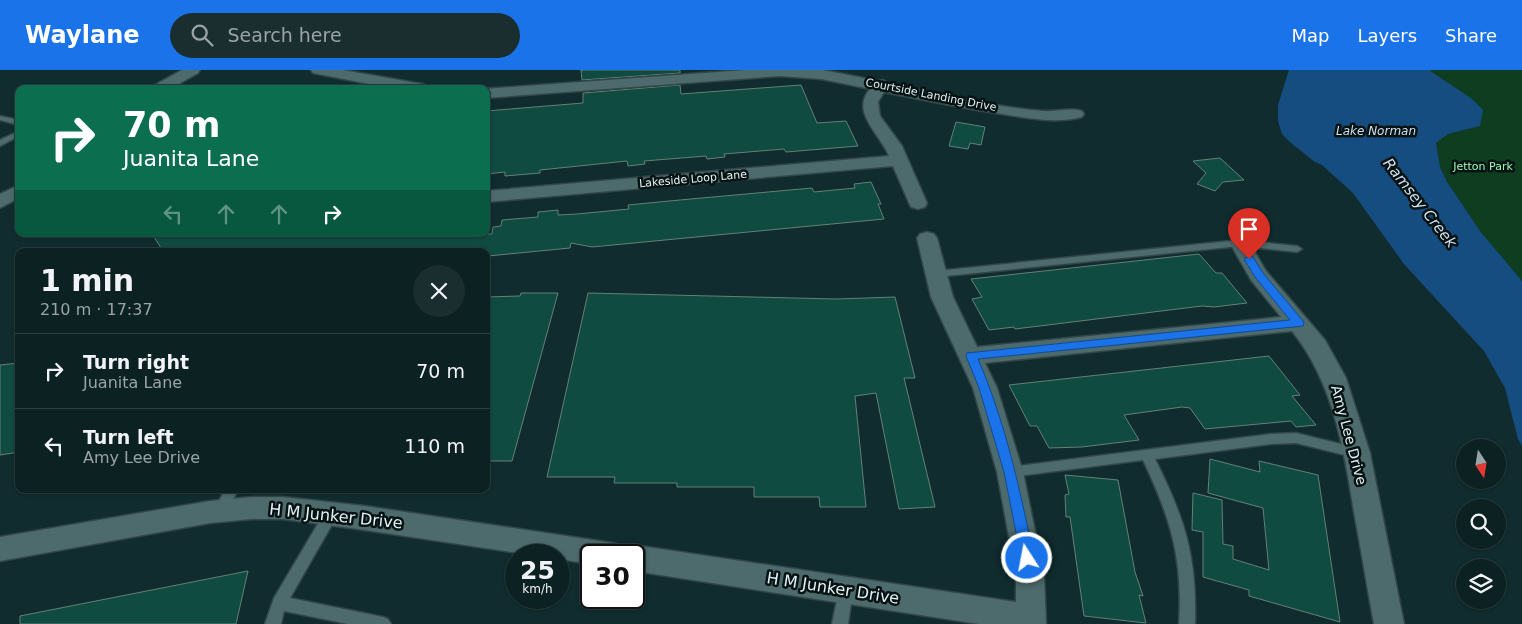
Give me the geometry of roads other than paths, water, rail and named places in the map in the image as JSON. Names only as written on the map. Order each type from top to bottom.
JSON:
[{"type":"street","points":[[165,85],[193,70]]},
{"type":"street","points":[[318,70],[398,85]]},
{"type":"street","points":[[546,89],[548,70]]},
{"type":"street","name":"Courtside Landing Drive","points":[[490,93],[780,72],[821,74],[883,85],[959,103],[1044,116],[1076,114]]},
{"type":"street","points":[[354,85],[362,79]]},
{"type":"street","points":[[883,85],[874,93],[870,102],[872,116],[893,146],[918,203]]},
{"type":"street","name":"Lakeside Loop Lane","points":[[490,198],[900,160]]},
{"type":"street","points":[[0,202],[15,193]]},
{"type":"street","points":[[927,238],[942,297],[985,388],[1010,472],[1030,575],[1031,621]]},
{"type":"street","name":"Amy Lee Drive","points":[[1240,243],[1258,275],[1317,346],[1334,378],[1357,453],[1389,624]]},
{"type":"street","points":[[971,356],[1299,323]]},
{"type":"street","name":"H M Junker Drive","points":[[0,549],[226,500],[252,508],[283,508],[331,514],[580,550]]},
{"type":"street","name":"H M Junker Drive","points":[[645,560],[846,590],[1031,621]]},
{"type":"lane","points":[[0,118],[15,122]]},
{"type":"lane","points":[[0,142],[15,135]]},
{"type":"lane","points":[[936,274],[1240,243],[1297,249]]},
{"type":"lane","points":[[1010,472],[1272,439],[1296,438],[1357,453]]},
{"type":"lane","points":[[1147,455],[1172,505],[1184,541],[1190,595],[1187,624]]},
{"type":"lane","points":[[273,624],[279,603],[331,514]]},
{"type":"lane","points":[[840,624],[846,590]]},
{"type":"lane","points":[[279,603],[383,624]]},
{"type":"water","name":"Lake Norman","points":[[1289,70],[1429,70],[1472,99],[1483,110],[1480,126],[1448,134],[1436,143],[1440,167],[1447,182],[1480,231],[1522,281],[1522,446],[1518,439],[1505,388],[1484,351],[1404,264],[1353,193],[1322,165],[1315,162],[1282,134],[1278,121],[1278,105]]},
{"type":"park label","name":"Jetton Park","points":[[1483,166]]},
{"type":"water label","name":"Ramsey Creek","points":[[1420,203]]}]
